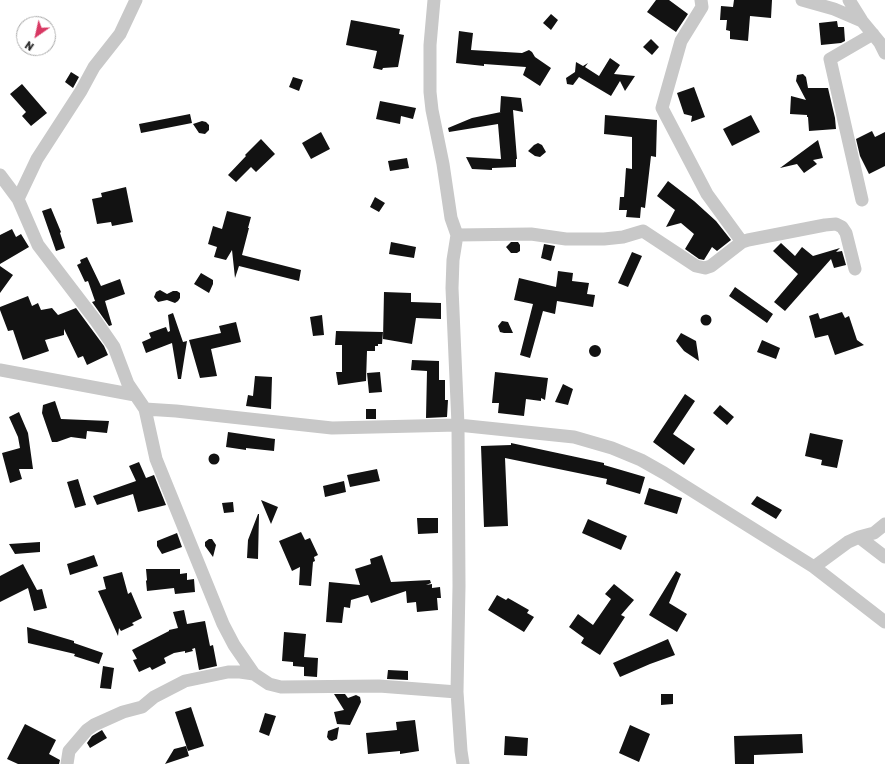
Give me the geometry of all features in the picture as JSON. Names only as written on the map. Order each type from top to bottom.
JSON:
[{"type":"street","points":[[18,199],[37,159],[80,92],[94,67],[120,34],[136,0]]},
{"type":"street","points":[[434,0],[430,45],[430,92],[451,218],[457,234],[453,260],[452,288],[458,425],[459,586],[457,692],[463,764]]},
{"type":"street","points":[[701,0],[702,7],[681,41],[662,108],[707,194],[742,242]]},
{"type":"street","points":[[802,0],[834,9],[862,21]]},
{"type":"street","points":[[849,0],[885,53]]},
{"type":"street","points":[[862,200],[830,59],[873,34]]},
{"type":"street","points":[[0,175],[18,199],[38,245],[114,347],[128,384],[145,409],[156,459],[214,602],[234,645],[254,674],[269,684],[281,686],[379,686],[457,692]]},
{"type":"street","points":[[457,234],[530,234],[566,239],[604,239],[623,238],[643,231],[667,245],[696,266],[705,268],[711,266],[742,242],[836,224],[842,227],[846,234],[856,269]]},
{"type":"street","points":[[0,370],[135,395]]},
{"type":"street","points":[[145,409],[332,428],[458,425],[574,438],[612,448],[641,460],[664,473],[814,567],[885,622]]},
{"type":"street","points":[[814,567],[848,542],[874,533],[885,524]]},
{"type":"street","points":[[859,537],[885,557]]},
{"type":"street","points":[[67,764],[69,751],[87,730],[94,725],[123,712],[142,707],[154,698],[185,681],[206,675],[228,672],[254,674]]},
{"type":"building","points":[[656,0],[669,0],[688,14],[676,32],[647,12]]},
{"type":"building","points":[[734,0],[772,0],[771,18],[750,16],[748,41],[730,39],[730,31],[726,30],[727,20],[720,20],[721,6],[733,7]]},
{"type":"building","points":[[551,14],[558,20],[551,30],[543,23]]},
{"type":"building","points":[[351,20],[400,29],[399,34],[404,35],[398,67],[383,68],[382,70],[373,68],[377,51],[346,45]]},
{"type":"building","points":[[837,21],[838,27],[844,27],[845,41],[841,43],[821,45],[819,23]]},
{"type":"building","points":[[459,31],[473,33],[471,50],[522,53],[529,50],[535,57],[551,68],[540,86],[523,75],[526,67],[484,64],[484,66],[456,63]]},
{"type":"building","points":[[651,39],[659,47],[652,55],[643,47]]},
{"type":"building","points":[[610,58],[620,65],[614,74],[635,76],[625,91],[620,81],[611,96],[579,77],[573,85],[567,84],[566,78],[575,72],[576,62],[583,66],[588,63],[585,67],[599,76]]},
{"type":"building","points":[[71,72],[79,77],[73,88],[65,82]]},
{"type":"building","points":[[803,74],[806,77],[808,88],[828,88],[836,129],[809,131],[807,115],[790,114],[791,96],[806,100],[796,81],[797,75]]},
{"type":"building","points":[[293,77],[303,80],[299,91],[289,87]]},
{"type":"building","points":[[22,84],[47,113],[31,126],[22,116],[26,112],[10,94]]},
{"type":"building","points":[[694,87],[705,117],[691,122],[692,116],[684,114],[677,93]]},
{"type":"building","points":[[501,96],[521,98],[523,112],[513,110],[517,159],[516,167],[492,168],[492,170],[472,169],[466,157],[501,159],[498,124],[449,132],[448,128],[472,118],[501,112]]},
{"type":"building","points":[[380,101],[416,108],[413,119],[401,116],[400,124],[376,119]]},
{"type":"building","points":[[190,114],[192,123],[141,133],[139,124]]},
{"type":"building","points":[[605,115],[657,120],[656,157],[651,156],[645,208],[641,207],[640,218],[626,217],[627,210],[619,210],[620,197],[624,197],[626,168],[632,169],[632,137],[604,134]]},
{"type":"building","points":[[751,115],[760,132],[732,146],[723,129]]},
{"type":"building","points":[[202,121],[209,125],[209,130],[205,134],[199,133],[193,124]]},
{"type":"building","points":[[872,131],[875,137],[885,132],[885,166],[869,174],[860,156],[856,139]]},
{"type":"building","points":[[321,132],[330,149],[311,159],[302,143]]},
{"type":"building","points":[[261,139],[275,154],[256,172],[251,167],[236,182],[228,175]]},
{"type":"building","points":[[818,140],[823,158],[813,160],[817,164],[804,173],[797,164],[780,168]]},
{"type":"building","points":[[538,143],[542,145],[546,152],[540,157],[535,156],[528,151]]},
{"type":"building","points":[[407,158],[409,168],[390,171],[388,161]]},
{"type":"building","points":[[668,181],[694,201],[716,221],[731,240],[717,251],[712,247],[704,260],[699,259],[685,249],[694,234],[681,223],[666,227],[675,210],[657,196]]},
{"type":"building","points":[[126,187],[133,222],[112,226],[111,222],[97,224],[92,199],[102,197],[101,193]]},
{"type":"building","points":[[375,197],[385,203],[379,212],[370,207]]},
{"type":"building","points":[[51,208],[61,232],[60,233],[65,248],[56,251],[42,211]]},
{"type":"building","points":[[227,211],[251,217],[242,255],[301,270],[299,281],[239,266],[235,278],[232,250],[226,260],[214,257],[217,247],[208,244],[213,226],[222,229]]},
{"type":"building","points":[[12,229],[16,237],[21,234],[29,247],[0,264],[0,235]]},
{"type":"building","points":[[391,242],[416,247],[414,258],[389,254]]},
{"type":"building","points":[[511,242],[518,242],[520,245],[520,251],[517,253],[511,253],[506,247]]},
{"type":"building","points":[[781,243],[795,256],[802,247],[813,256],[840,248],[836,252],[842,251],[846,265],[834,268],[831,259],[785,311],[774,302],[798,274],[773,251]]},
{"type":"building","points":[[544,244],[555,246],[551,261],[541,258]]},
{"type":"building","points":[[632,252],[642,256],[628,287],[618,283]]},
{"type":"building","points":[[87,257],[101,286],[120,279],[125,294],[105,301],[112,325],[109,326],[92,302],[95,301],[88,281],[85,282],[77,265],[81,263],[80,260]]},
{"type":"building","points":[[0,266],[13,275],[0,293]]},
{"type":"building","points":[[558,271],[573,273],[572,281],[589,283],[587,294],[595,295],[593,307],[557,301],[555,314],[543,311],[530,358],[520,355],[533,304],[514,300],[519,278],[556,287]]},
{"type":"building","points":[[201,273],[213,280],[209,293],[194,284]]},
{"type":"building","points":[[735,287],[773,314],[767,323],[729,296]]},
{"type":"building","points":[[160,290],[167,294],[177,291],[180,293],[180,298],[175,303],[167,300],[158,302],[154,297],[156,292]]},
{"type":"building","points":[[384,292],[411,293],[411,302],[441,303],[441,319],[416,318],[412,344],[383,339]]},
{"type":"building","points":[[28,296],[32,306],[38,303],[41,310],[52,308],[58,315],[76,308],[104,346],[108,355],[87,365],[83,356],[78,358],[64,329],[64,335],[45,340],[49,351],[23,360],[13,330],[8,331],[0,307]]},
{"type":"building","points":[[842,312],[845,318],[849,316],[857,340],[864,345],[835,355],[828,335],[815,338],[809,316],[818,313],[820,319]]},
{"type":"building","points":[[173,313],[183,342],[187,341],[181,379],[178,379],[172,343],[146,353],[142,342],[151,338],[149,333],[166,327],[168,332],[170,331],[168,315]]},
{"type":"building","points":[[322,315],[324,335],[313,336],[310,317]]},
{"type":"building","points":[[704,315],[708,315],[710,316],[710,324],[704,325],[701,322],[701,318]]},
{"type":"building","points":[[502,321],[508,322],[513,333],[500,332],[498,326]]},
{"type":"building","points":[[236,322],[241,342],[211,349],[217,376],[200,378],[189,340],[221,333],[219,326]]},
{"type":"building","points":[[336,331],[383,332],[382,344],[375,346],[375,351],[367,351],[366,381],[338,385],[336,372],[342,372],[342,345],[335,345]]},
{"type":"building","points":[[681,333],[696,341],[699,361],[684,351],[676,341]]},
{"type":"building","points":[[762,340],[780,348],[776,359],[757,352]]},
{"type":"building","points":[[595,345],[599,347],[601,351],[599,355],[595,357],[591,355],[589,351],[591,347]]},
{"type":"building","points":[[412,360],[439,361],[439,380],[445,380],[445,400],[448,400],[447,417],[426,418],[427,371],[411,370]]},
{"type":"building","points":[[380,372],[382,392],[369,393],[367,373]]},
{"type":"building","points":[[495,372],[548,378],[545,400],[541,398],[541,401],[526,399],[524,416],[498,413],[499,403],[492,403]]},
{"type":"building","points":[[255,376],[272,377],[271,409],[246,406],[248,395],[253,396]]},
{"type":"building","points":[[563,384],[573,389],[568,405],[555,402]]},
{"type":"building","points":[[685,394],[695,401],[673,434],[695,449],[684,465],[653,442]]},
{"type":"building","points":[[55,401],[61,419],[109,421],[107,433],[87,431],[86,439],[71,437],[57,442],[52,442],[42,413],[43,405]]},
{"type":"building","points":[[720,405],[734,417],[727,425],[713,413]]},
{"type":"building","points":[[366,409],[376,409],[376,419],[366,419]]},
{"type":"building","points":[[19,412],[28,433],[33,469],[19,469],[22,479],[10,483],[2,453],[20,448],[18,437],[9,417]]},
{"type":"building","points":[[228,432],[275,439],[274,451],[246,448],[246,450],[226,447]]},
{"type":"building","points":[[810,433],[843,440],[837,468],[821,465],[822,460],[805,456]]},
{"type":"building","points":[[511,443],[604,463],[604,465],[645,477],[640,494],[606,484],[607,479],[505,458],[508,526],[484,527],[481,446],[511,445]]},
{"type":"building","points":[[212,454],[216,454],[218,455],[218,463],[212,464],[209,461],[209,457]]},
{"type":"building","points":[[139,462],[146,478],[154,475],[166,505],[138,512],[133,494],[97,505],[93,496],[136,481],[129,466]]},
{"type":"building","points":[[377,469],[380,481],[350,487],[347,475]]},
{"type":"building","points":[[78,479],[86,505],[75,508],[67,482]]},
{"type":"building","points":[[344,481],[346,492],[325,497],[323,486]]},
{"type":"building","points":[[649,488],[682,498],[677,514],[644,504]]},
{"type":"building","points":[[757,496],[782,510],[776,519],[751,504]]},
{"type":"building","points":[[261,500],[278,507],[271,524]]},
{"type":"building","points":[[233,502],[234,512],[224,513],[222,503]]},
{"type":"building","points":[[258,514],[258,559],[247,558],[248,540]]},
{"type":"building","points":[[417,518],[438,518],[438,533],[418,534]]},
{"type":"building","points":[[588,519],[627,536],[621,550],[582,533]]},
{"type":"building","points":[[301,532],[305,540],[310,538],[318,555],[314,557],[315,561],[313,562],[311,586],[299,585],[300,567],[292,571],[279,541]]},
{"type":"building","points":[[177,533],[182,547],[162,554],[157,546],[157,541]]},
{"type":"building","points":[[212,539],[216,545],[213,557],[205,546],[205,542]]},
{"type":"building","points":[[40,542],[40,552],[15,554],[9,544]]},
{"type":"building","points":[[94,555],[98,566],[70,575],[67,564]]},
{"type":"building","points":[[382,555],[391,582],[430,580],[431,583],[426,585],[432,584],[432,588],[440,587],[441,598],[437,598],[438,610],[417,612],[416,602],[407,603],[406,591],[371,603],[368,595],[351,600],[350,608],[344,607],[342,623],[326,622],[329,582],[360,585],[355,569],[371,564],[370,559]]},
{"type":"building","points":[[23,564],[37,590],[42,589],[47,608],[34,611],[28,588],[0,602],[0,576]]},
{"type":"building","points":[[146,569],[180,569],[180,574],[187,573],[187,580],[194,579],[195,592],[175,594],[174,588],[147,591]]},
{"type":"building","points":[[676,571],[681,574],[669,603],[687,614],[677,632],[649,615]]},
{"type":"building","points":[[122,572],[128,594],[131,592],[142,618],[132,623],[134,625],[121,631],[119,628],[118,636],[98,591],[106,589],[103,577]]},
{"type":"building","points":[[614,584],[634,600],[621,615],[625,617],[600,655],[581,643],[584,638],[569,627],[578,614],[593,625],[611,599],[605,594]]},
{"type":"building","points":[[497,595],[506,600],[508,598],[529,610],[527,613],[534,617],[524,632],[488,610]]},
{"type":"building","points":[[184,610],[187,624],[205,621],[210,646],[213,645],[217,666],[199,670],[195,648],[192,649],[193,651],[185,653],[185,651],[174,653],[164,658],[166,663],[152,670],[150,667],[139,672],[133,660],[137,659],[132,650],[169,630],[178,628],[173,612]]},
{"type":"building","points":[[27,627],[74,641],[74,643],[103,653],[99,664],[74,656],[75,654],[28,643]]},
{"type":"building","points":[[284,632],[306,634],[304,657],[318,658],[317,677],[304,676],[304,667],[293,666],[293,662],[282,661]]},
{"type":"building","points":[[668,639],[675,655],[620,677],[613,663]]},
{"type":"building","points":[[103,666],[114,668],[111,689],[100,688]]},
{"type":"building","points":[[388,670],[408,671],[408,680],[387,679]]},
{"type":"building","points":[[334,694],[345,694],[348,698],[356,695],[360,697],[361,702],[350,725],[337,724],[334,712],[344,710]]},
{"type":"building","points":[[661,694],[673,694],[673,704],[661,705]]},
{"type":"building","points":[[191,707],[204,746],[188,751],[175,712]]},
{"type":"building","points":[[265,713],[276,716],[269,736],[259,732]]},
{"type":"building","points":[[415,720],[419,751],[400,754],[400,751],[368,754],[366,733],[397,730],[396,722]]},
{"type":"building","points":[[25,724],[56,740],[49,754],[60,760],[59,764],[18,764],[7,759]]},
{"type":"building","points":[[630,725],[650,734],[639,762],[619,753]]},
{"type":"building","points":[[339,727],[337,739],[332,741],[329,740],[327,737],[328,731]]},
{"type":"building","points":[[102,730],[107,738],[90,748],[87,743],[92,736]]},
{"type":"building","points":[[802,734],[803,753],[754,755],[754,764],[735,764],[734,736]]},
{"type":"building","points":[[505,736],[528,738],[527,756],[504,755]]},
{"type":"building","points":[[186,746],[189,756],[165,764],[174,749]]}]
